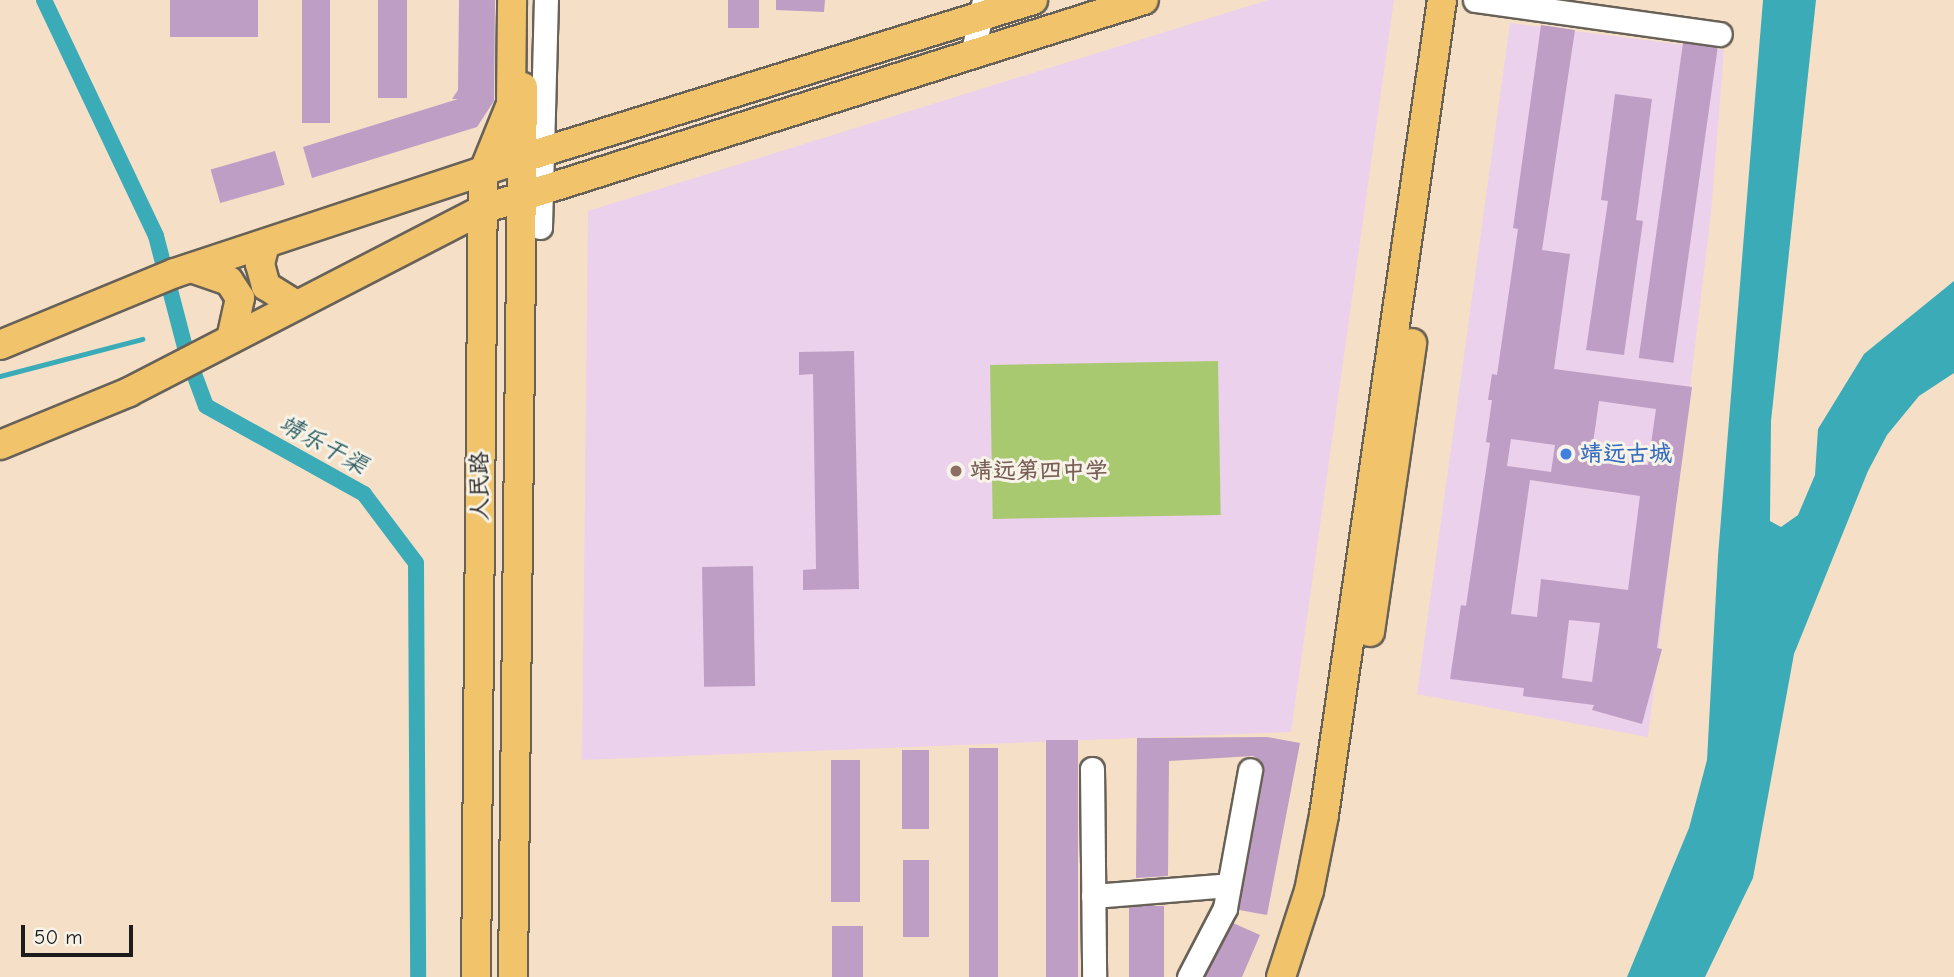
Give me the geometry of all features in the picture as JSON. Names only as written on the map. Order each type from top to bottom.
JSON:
[{"type":"main road","name":"人民路","points":[[476,977],[483,173],[511,104],[512,0]]},
{"type":"main road","name":"人民路","points":[[513,977],[534,154],[524,0]]},
{"type":"main road","points":[[0,445],[160,375],[482,209],[533,190],[973,51],[1144,0]]},
{"type":"main road","points":[[1281,977],[1309,891],[1324,815],[1442,0]]},
{"type":"main road","points":[[1300,977],[1345,795],[1393,486],[1458,0]]},
{"type":"main road","points":[[0,345],[183,270],[983,9],[1021,2]]},
{"type":"main road","points":[[265,244],[260,264],[266,286],[297,305]]},
{"type":"main road","points":[[183,270],[229,281],[240,298],[225,342]]},
{"type":"street","points":[[534,154],[546,0]]},
{"type":"street","points":[[1475,0],[1720,34]]},
{"type":"street","points":[[1015,40],[1021,2]]},
{"type":"street","points":[[973,51],[983,9]]},
{"type":"street","points":[[533,190],[540,227]]},
{"type":"street","points":[[1092,769],[1094,977]]},
{"type":"street","points":[[1189,977],[1225,908],[1250,770]]},
{"type":"street","points":[[1093,896],[1229,886]]},
{"type":"shaded area","name":"靖远第四中学","points":[[1268,0],[1394,0],[1291,732],[582,760],[588,211]]},
{"type":"shaded area","name":"靖远古城","points":[[1510,23],[1724,50],[1711,213],[1648,737],[1417,694]]},
{"type":"green space","points":[[1218,361],[1221,515],[993,519],[990,365]]},
{"type":"water","points":[[1763,0],[1816,0],[1771,421],[1770,521],[1781,527],[1798,515],[1815,475],[1818,429],[1864,354],[1954,281],[1954,373],[1919,396],[1887,435],[1868,471],[1794,654],[1753,878],[1705,977],[1627,977],[1689,828],[1707,760],[1718,556]]},
{"type":"building","points":[[170,0],[258,0],[258,37],[170,37]]},
{"type":"building","points":[[302,0],[330,0],[330,123],[302,123]]},
{"type":"building","points":[[378,0],[407,0],[407,98],[378,98]]},
{"type":"building","points":[[459,0],[495,0],[494,101],[477,127],[312,178],[303,147],[458,99],[452,99],[458,90]]},
{"type":"building","points":[[728,0],[759,0],[759,28],[728,28]]},
{"type":"building","points":[[776,0],[825,0],[824,12],[776,10]]},
{"type":"building","points":[[1541,25],[1575,30],[1542,250],[1570,254],[1554,369],[1692,387],[1657,648],[1662,649],[1642,724],[1592,710],[1594,705],[1523,696],[1524,688],[1450,679],[1461,605],[1466,606],[1490,443],[1486,442],[1492,400],[1488,400],[1492,374],[1497,375],[1518,229],[1513,228]],"holes":[[[1599,401],[1656,409],[1648,465],[1591,457]],[[1511,439],[1555,445],[1551,472],[1507,466]],[[1530,480],[1640,496],[1628,590],[1541,579],[1537,617],[1511,614]],[[1569,620],[1600,623],[1592,682],[1562,678]]]},
{"type":"building","points":[[1683,43],[1718,48],[1673,363],[1639,358]]},
{"type":"building","points":[[1615,94],[1652,99],[1636,220],[1643,221],[1624,355],[1586,350],[1608,201],[1601,200]]},
{"type":"building","points":[[275,151],[285,185],[220,203],[211,169]]},
{"type":"building","points":[[854,351],[859,589],[803,590],[803,570],[816,569],[813,374],[799,375],[799,352]]},
{"type":"building","points":[[753,566],[755,686],[704,687],[702,567]]},
{"type":"building","points":[[1267,737],[1300,743],[1267,915],[1239,910],[1264,773],[1260,760],[1253,756],[1169,761],[1168,876],[1136,878],[1137,738]]},
{"type":"building","points":[[1046,740],[1078,740],[1078,977],[1046,977]]},
{"type":"building","points":[[969,748],[998,748],[998,977],[969,977]]},
{"type":"building","points":[[902,750],[929,750],[929,829],[902,829]]},
{"type":"building","points":[[831,760],[860,760],[860,902],[831,902]]},
{"type":"building","points":[[903,860],[929,860],[929,937],[903,937]]},
{"type":"building","points":[[1129,906],[1164,906],[1164,977],[1129,977]]},
{"type":"building","points":[[1233,923],[1260,935],[1242,977],[1205,977]]},
{"type":"building","points":[[832,926],[863,926],[863,977],[832,977]]},
{"type":"waterway","name":"靖乐干渠","points":[[44,0],[156,236],[187,355],[206,406],[364,494],[416,563],[418,977]]},
{"type":"waterway","points":[[0,376],[142,339]]},
{"type":"place","name":"靖远古城","points":[[1566,454]]},
{"type":"place","name":"靖远第四中学","points":[[956,471]]}]
